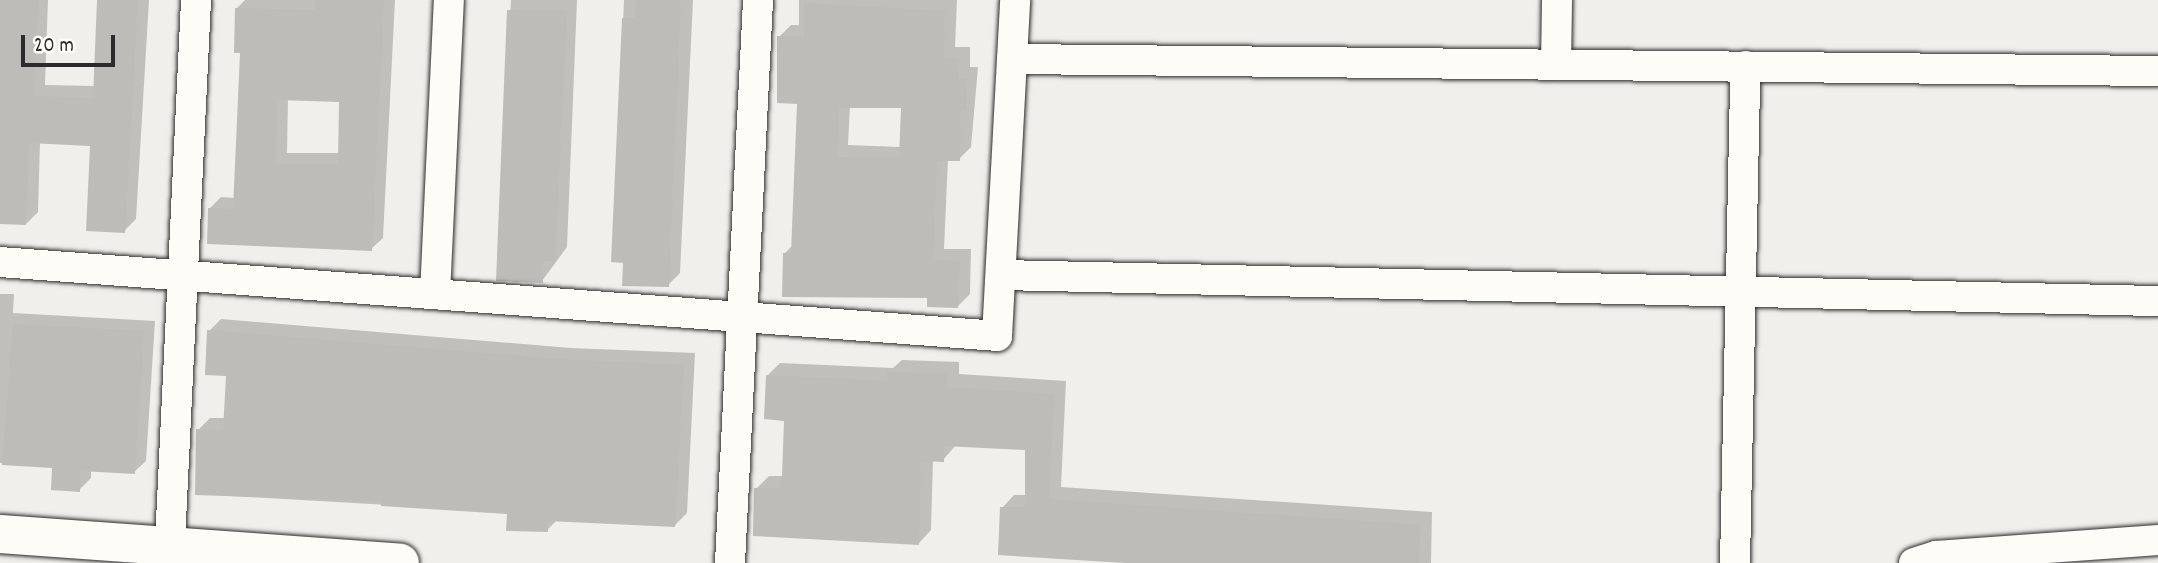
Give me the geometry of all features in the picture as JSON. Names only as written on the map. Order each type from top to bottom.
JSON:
[{"type":"street","points":[[170,554],[196,0]]},
{"type":"street","points":[[435,294],[449,0]]},
{"type":"street","points":[[730,563],[758,0]]},
{"type":"street","points":[[0,262],[997,336],[1015,0]]},
{"type":"street","points":[[1556,65],[1557,0]]},
{"type":"street","points":[[1012,59],[2158,71]]},
{"type":"street","points":[[1735,563],[1745,66]]},
{"type":"street","points":[[1001,275],[2158,301]]},
{"type":"street","points":[[0,534],[170,554],[400,563]]},
{"type":"street","points":[[1914,563],[1936,556],[2158,540]]},
{"type":"building","points":[[0,0],[38,0],[34,96],[93,98],[97,0],[138,0],[125,233],[86,231],[90,146],[29,143],[26,225],[0,224]]},
{"type":"building","points":[[315,0],[384,0],[372,251],[207,244],[208,208],[233,209],[240,53],[234,53],[235,8],[315,10]],"holes":[[[277,100],[339,102],[338,164],[276,164]]]},
{"type":"building","points":[[636,0],[681,0],[669,287],[622,286],[623,263],[611,262],[622,18],[635,18]]},
{"type":"building","points":[[804,3],[945,11],[944,58],[959,59],[959,78],[967,79],[966,110],[961,110],[960,161],[937,161],[933,260],[960,261],[958,308],[927,307],[927,298],[782,297],[783,253],[791,253],[797,104],[777,103],[777,36],[804,37]],"holes":[[[839,108],[901,108],[899,158],[837,157]]]},
{"type":"building","points":[[507,10],[567,11],[555,261],[543,261],[543,283],[496,281]]},
{"type":"building","points":[[13,324],[144,331],[135,474],[81,471],[80,492],[51,490],[52,468],[2,465]]},
{"type":"building","points":[[207,330],[558,359],[684,365],[675,527],[548,521],[548,532],[506,531],[507,514],[381,506],[381,501],[195,495],[196,429],[223,430],[226,376],[205,375]]},
{"type":"building","points":[[887,372],[947,374],[947,387],[1054,394],[1049,499],[1420,525],[1419,563],[1125,563],[998,555],[1000,507],[1025,507],[1025,450],[944,446],[944,462],[921,461],[919,545],[753,536],[754,488],[779,488],[782,477],[784,421],[764,419],[766,375],[887,381]]}]
